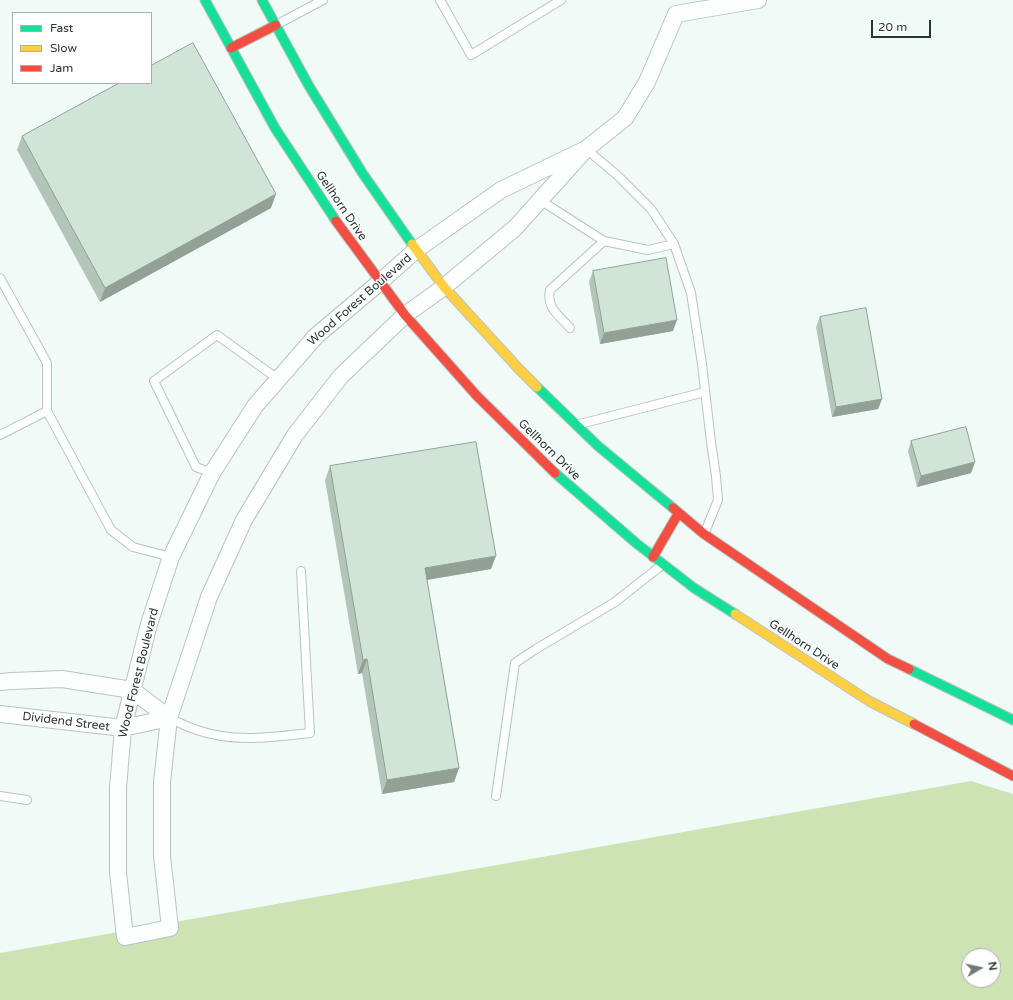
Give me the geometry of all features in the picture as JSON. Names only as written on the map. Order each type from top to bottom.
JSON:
[{"type":"main road","name":"Gellhorn Drive","points":[[204,0],[275,128],[327,209],[380,282],[405,314],[477,396],[563,481],[653,557],[694,588],[869,701],[1013,776]]},
{"type":"main road","points":[[262,0],[309,86],[363,174],[416,250],[444,287],[518,368],[576,425],[598,446],[678,514],[704,534],[888,659],[1013,720]]},
{"type":"main road","points":[[231,48],[276,25]]},
{"type":"main road","points":[[653,557],[678,514]]},
{"type":"street","name":"Wood Forest Boulevard","points":[[586,149],[501,190],[416,250],[316,336],[255,406],[212,473],[171,557],[149,624],[123,728],[118,788],[118,872],[125,937],[170,928],[162,856],[162,782],[169,718],[209,597],[244,520],[295,435],[341,376],[405,314],[444,287],[515,228],[586,149],[625,118],[647,82],[676,14],[758,0]]},
{"type":"street","points":[[0,682],[62,679],[132,690],[169,718]]},
{"type":"street","name":"Dividend Street","points":[[0,714],[123,728],[169,718]]},
{"type":"lane","points":[[276,25],[323,0]]},
{"type":"lane","points":[[440,0],[471,55],[561,0]]},
{"type":"lane","points":[[586,149],[617,174],[651,209],[674,244],[691,293],[718,500],[704,534]]},
{"type":"lane","points":[[540,200],[604,241],[648,250],[674,244]]},
{"type":"lane","points":[[570,328],[550,306],[548,297],[550,290],[604,241]]},
{"type":"lane","points":[[0,278],[47,363],[47,411],[111,530],[133,548],[171,557]]},
{"type":"lane","points":[[212,473],[196,467],[154,381],[217,335],[278,379]]},
{"type":"lane","points":[[576,425],[705,392]]},
{"type":"lane","points":[[0,435],[47,411]]},
{"type":"lane","points":[[496,796],[515,663],[615,602],[663,564]]},
{"type":"lane","points":[[169,718],[198,731],[238,738],[266,738],[310,733],[301,571]]},
{"type":"lane","points":[[0,796],[27,800]]},
{"type":"green space","points":[[971,781],[1013,794],[1013,1000],[0,1000],[0,953]]},
{"type":"building","points":[[193,43],[276,194],[105,288],[22,136],[117,84],[152,84],[152,65]]},
{"type":"building","points":[[666,258],[677,320],[604,333],[593,271]]},
{"type":"building","points":[[866,308],[882,399],[836,407],[820,317]]},
{"type":"building","points":[[966,427],[975,462],[921,476],[911,441]]},
{"type":"building","points":[[476,442],[496,556],[425,568],[459,768],[387,780],[367,659],[363,660],[330,466]]},
{"type":"traffic: fast","points":[[205,0],[275,128],[336,221]]},
{"type":"traffic: fast","points":[[262,0],[309,86],[363,174],[412,244]]},
{"type":"traffic: fast","points":[[537,387],[598,446],[673,508]]},
{"type":"traffic: fast","points":[[555,473],[636,543],[694,588],[735,614]]},
{"type":"traffic: fast","points":[[909,669],[1013,720]]},
{"type":"traffic: slow","points":[[412,244],[444,287],[537,387]]},
{"type":"traffic: slow","points":[[735,614],[869,701],[914,724]]},
{"type":"traffic: jam","points":[[231,48],[276,25]]},
{"type":"traffic: jam","points":[[336,221],[405,315],[477,396],[555,473]]},
{"type":"traffic: jam","points":[[673,508],[704,534],[888,659],[909,669]]},
{"type":"traffic: jam","points":[[653,557],[678,514]]},
{"type":"traffic: jam","points":[[914,724],[1013,776]]}]
